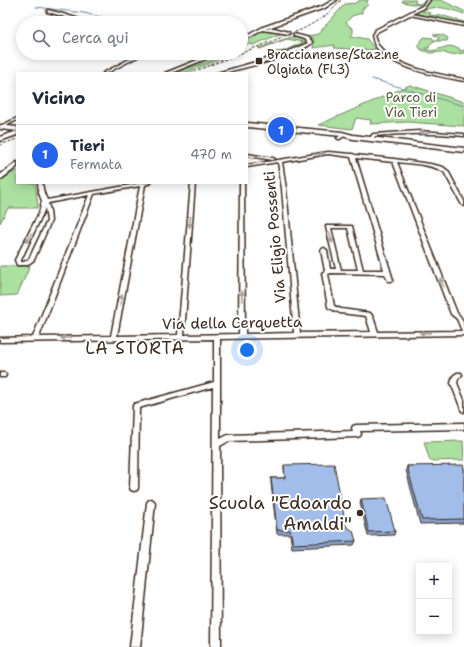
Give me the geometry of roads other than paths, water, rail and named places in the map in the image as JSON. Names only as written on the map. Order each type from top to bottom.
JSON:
[{"type":"street","points":[[248,37],[267,27],[324,7],[335,0]]},
{"type":"street","points":[[429,0],[425,6],[375,32],[374,40],[379,49],[388,57],[407,66],[464,80]]},
{"type":"street","points":[[48,11],[68,16]]},
{"type":"street","points":[[408,14],[464,25]]},
{"type":"street","points":[[279,30],[276,27],[281,22]]},
{"type":"street","points":[[267,27],[288,33]]},
{"type":"street","points":[[257,32],[279,30]]},
{"type":"street","points":[[223,72],[306,46],[310,43],[306,38],[294,34]]},
{"type":"street","points":[[107,72],[130,60]]},
{"type":"street","points":[[170,72],[201,60]]},
{"type":"street","points":[[1,127],[16,120]]},
{"type":"street","points":[[15,131],[12,124],[16,120]]},
{"type":"street","points":[[248,125],[464,150]]},
{"type":"street","points":[[1,127],[15,131]]},
{"type":"street","points":[[1,139],[15,131]]},
{"type":"street","points":[[371,139],[374,134],[402,132],[432,132],[464,135]]},
{"type":"street","points":[[248,166],[324,153],[353,155],[430,165],[443,169],[464,205]]},
{"type":"street","points":[[248,155],[280,160]]},
{"type":"street","points":[[353,155],[390,280]]},
{"type":"street","name":"Via Eligio Possenti","points":[[280,160],[297,335]]},
{"type":"street","points":[[394,160],[454,314],[460,318],[464,331]]},
{"type":"street","points":[[0,178],[16,166]]},
{"type":"street","points":[[40,184],[44,202],[49,214],[48,222],[31,260],[25,264],[19,264],[18,260],[41,213],[44,202]]},
{"type":"street","points":[[44,202],[146,184],[114,338]]},
{"type":"street","points":[[181,337],[193,184]]},
{"type":"street","points":[[242,184],[242,335]]},
{"type":"street","points":[[36,338],[92,194]]},
{"type":"street","points":[[338,271],[328,227],[350,227],[361,271]]},
{"type":"street","points":[[324,250],[328,271],[325,272],[325,275],[330,306],[337,310],[368,314],[375,334]]},
{"type":"street","points":[[328,271],[388,272]]},
{"type":"street","name":"Via della Cerquetta","points":[[0,340],[36,338],[375,334],[464,331]]},
{"type":"street","points":[[216,647],[217,336]]},
{"type":"street","points":[[459,375],[455,378],[454,383],[464,409]]},
{"type":"street","points":[[134,488],[136,406],[216,384]]},
{"type":"street","points":[[217,444],[228,438],[357,434],[356,428],[464,426]]},
{"type":"street","points":[[135,647],[150,503]]},
{"type":"waterway","points":[[36,7],[97,16]]},
{"type":"waterway","points":[[372,79],[464,106]]},
{"type":"railway","points":[[248,50],[303,29],[324,17],[341,0]]},
{"type":"railway","points":[[193,72],[223,60]]},
{"type":"railway","points":[[0,145],[16,139]]},
{"type":"place","name":"Braccianense/Staz.ne Olgiata (FL3)","points":[[259,61]]},
{"type":"place","name":"Tieri","points":[[281,130]]},
{"type":"place","name":"Scuola \"Edoardo Amaldi\"","points":[[360,513]]},
{"type":"district","name":"LA STORTA","points":[[135,348]]},
{"type":"park label","name":"Parco di Via Tieri","points":[[411,104]]}]
